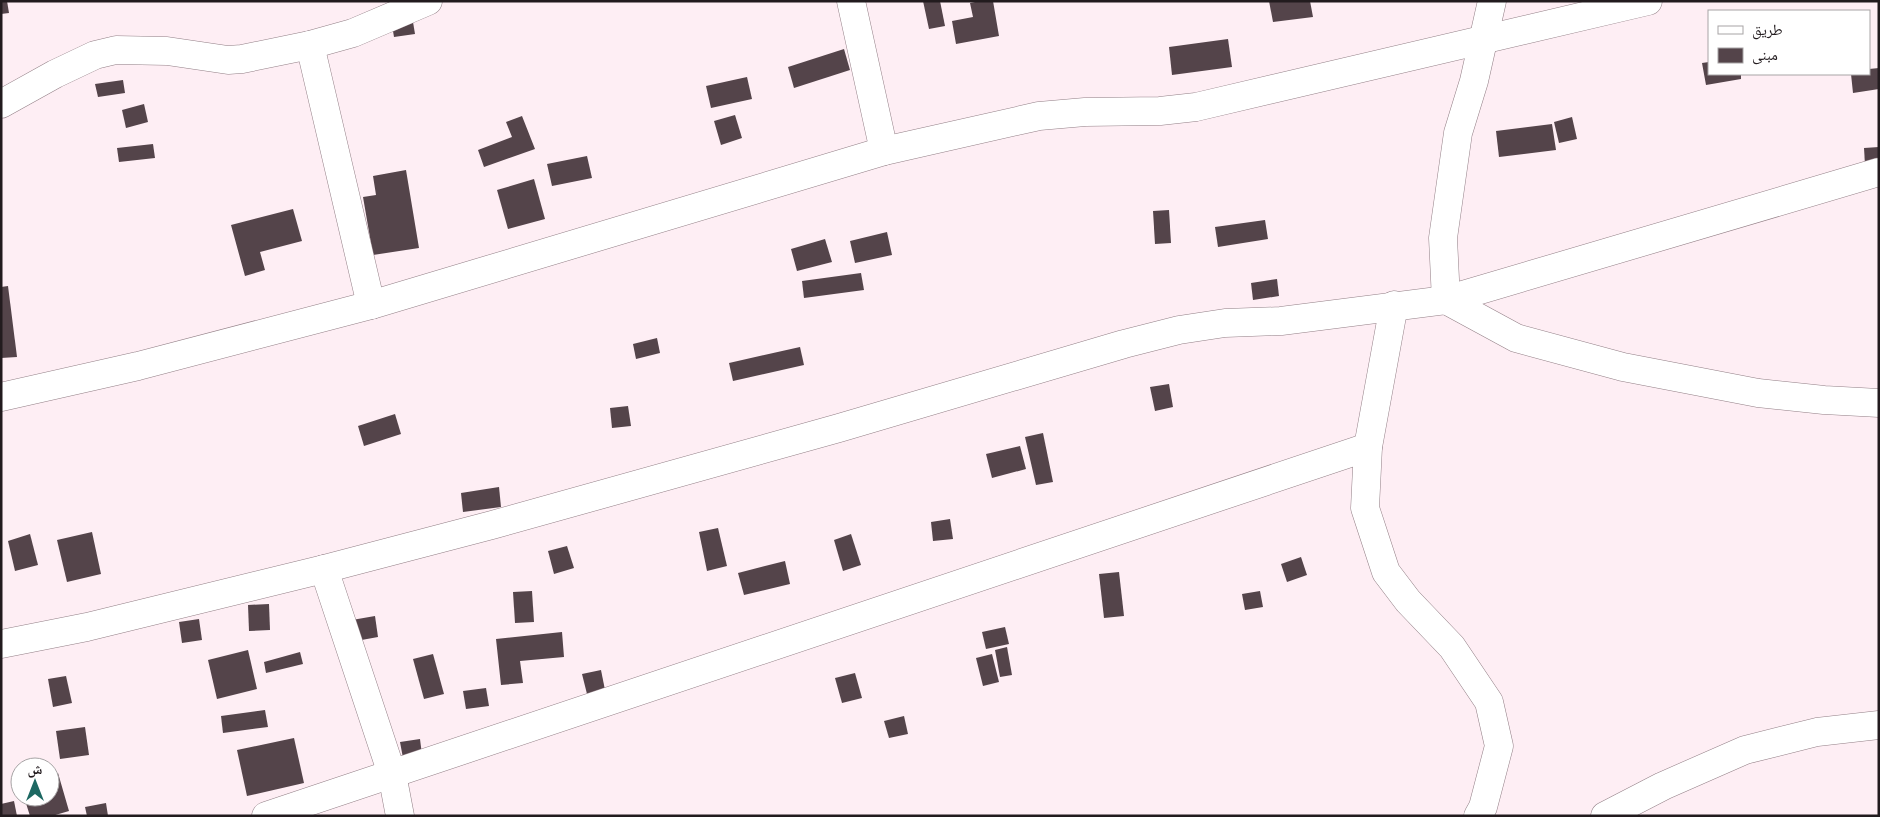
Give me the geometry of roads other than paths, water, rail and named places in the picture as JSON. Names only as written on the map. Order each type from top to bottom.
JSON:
[{"type":"street","points":[[1,104],[55,74],[95,55],[116,50],[167,51],[228,60],[310,45],[373,26],[428,1]]},
{"type":"street","points":[[851,1],[884,151]]},
{"type":"street","points":[[1446,300],[1443,238],[1458,133],[1484,40],[1492,1]]},
{"type":"street","points":[[1,397],[138,366],[371,306],[884,151],[1039,116],[1085,112],[1160,111],[1196,107],[1648,1]]},
{"type":"street","points":[[310,45],[371,306]]},
{"type":"street","points":[[1,644],[87,627],[324,570],[830,430],[1170,332],[1226,323],[1281,321],[1446,300],[1879,172]]},
{"type":"street","points":[[1446,300],[1516,338],[1622,367],[1758,393],[1824,400],[1879,403]]},
{"type":"street","points":[[1394,306],[1368,447],[1365,508],[1386,572],[1408,601],[1452,647],[1489,702],[1499,746],[1483,807],[1478,816]]},
{"type":"street","points":[[266,816],[1368,447]]},
{"type":"street","points":[[324,570],[392,774],[400,816]]},
{"type":"street","points":[[1605,816],[1663,786],[1745,750],[1817,732],[1879,725]]}]
